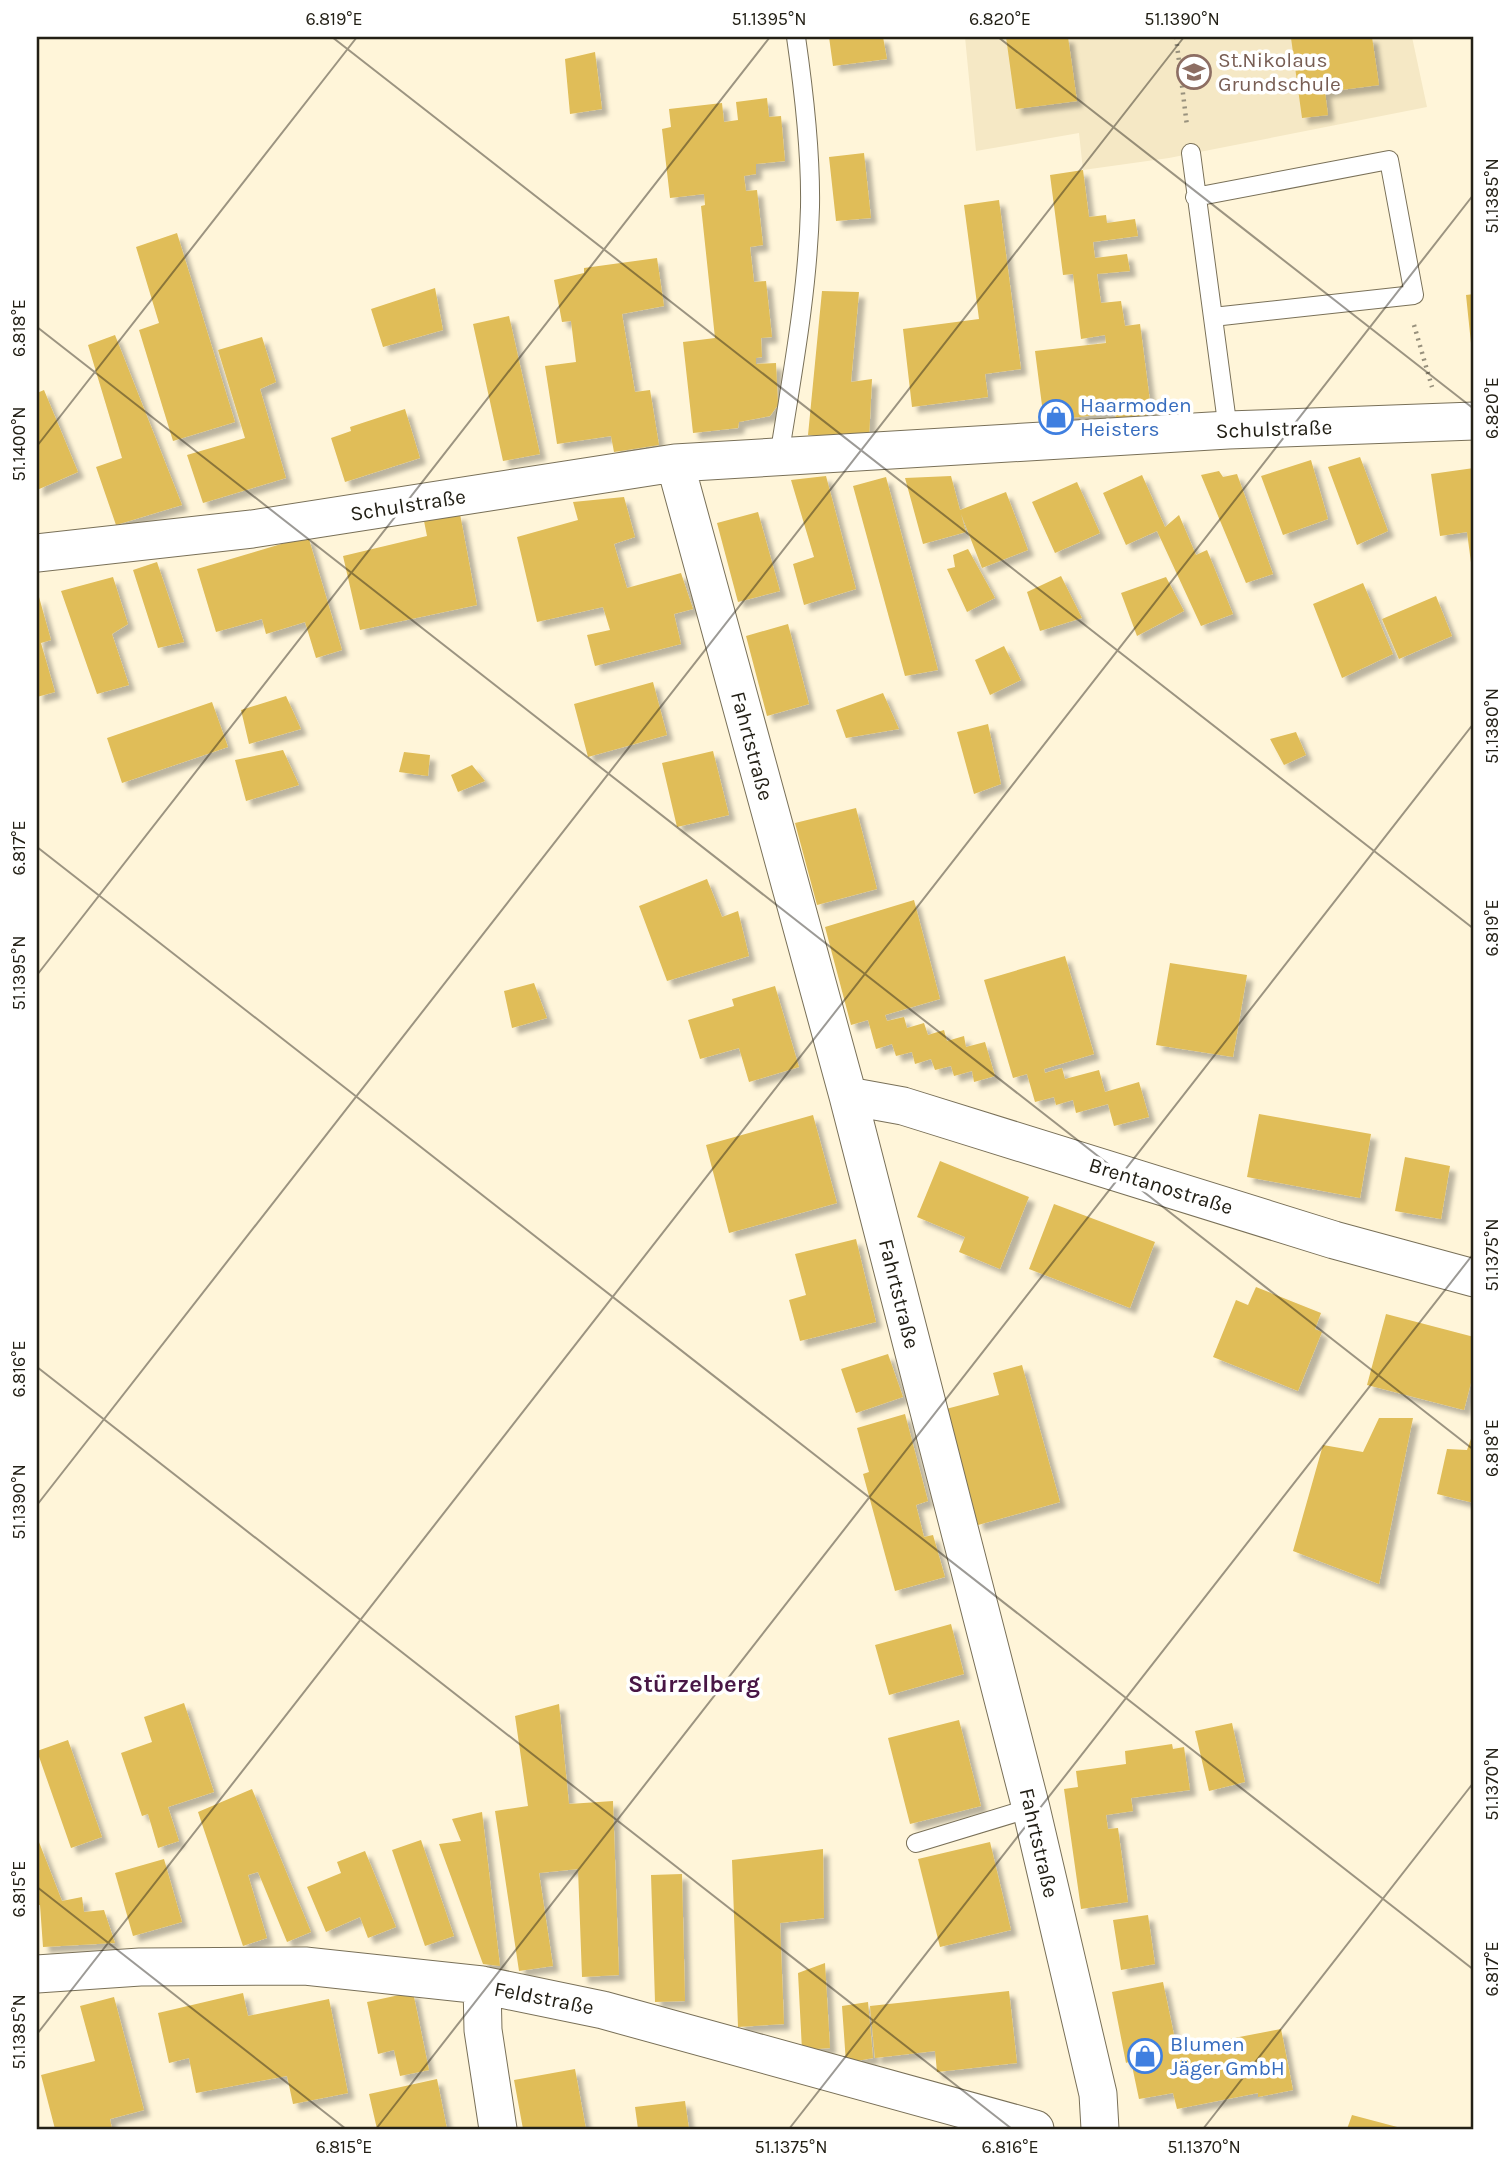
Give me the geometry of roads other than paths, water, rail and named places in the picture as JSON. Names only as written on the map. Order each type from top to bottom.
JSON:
[{"type":"street","name":"Schulstraße","points":[[37,553],[253,529],[675,463],[1228,430],[1459,423]]},
{"type":"street","name":"Fahrtstraße","points":[[675,463],[848,1096],[1031,1808],[1098,2094],[1100,2129]]},
{"type":"street","name":"Brentanostraße","points":[[848,1096],[903,1106],[1403,1261],[1474,1278]]},
{"type":"street","name":"Feldstraße","points":[[37,1974],[140,1967],[306,1966],[482,1985],[603,2010],[1035,2129]]},
{"type":"street","points":[[482,1985],[483,2030],[498,2129]]},
{"type":"lane","points":[[779,457],[800,318],[810,207],[803,85],[796,37]]},
{"type":"lane","points":[[1191,153],[1228,430]]},
{"type":"lane","points":[[1195,197],[1390,160],[1414,295],[1213,317]]},
{"type":"lane","points":[[916,1843],[1031,1808]]},
{"type":"place","name":"St.Nikolaus Grundschule","points":[[1194,72]]},
{"type":"place","name":"Haarmoden Heisters","points":[[1056,417]]},
{"type":"place","name":"Blumen Jäger GmbH","points":[[1145,2056]]},
{"type":"district","name":"Stürzelberg","points":[[694,1684]]}]
